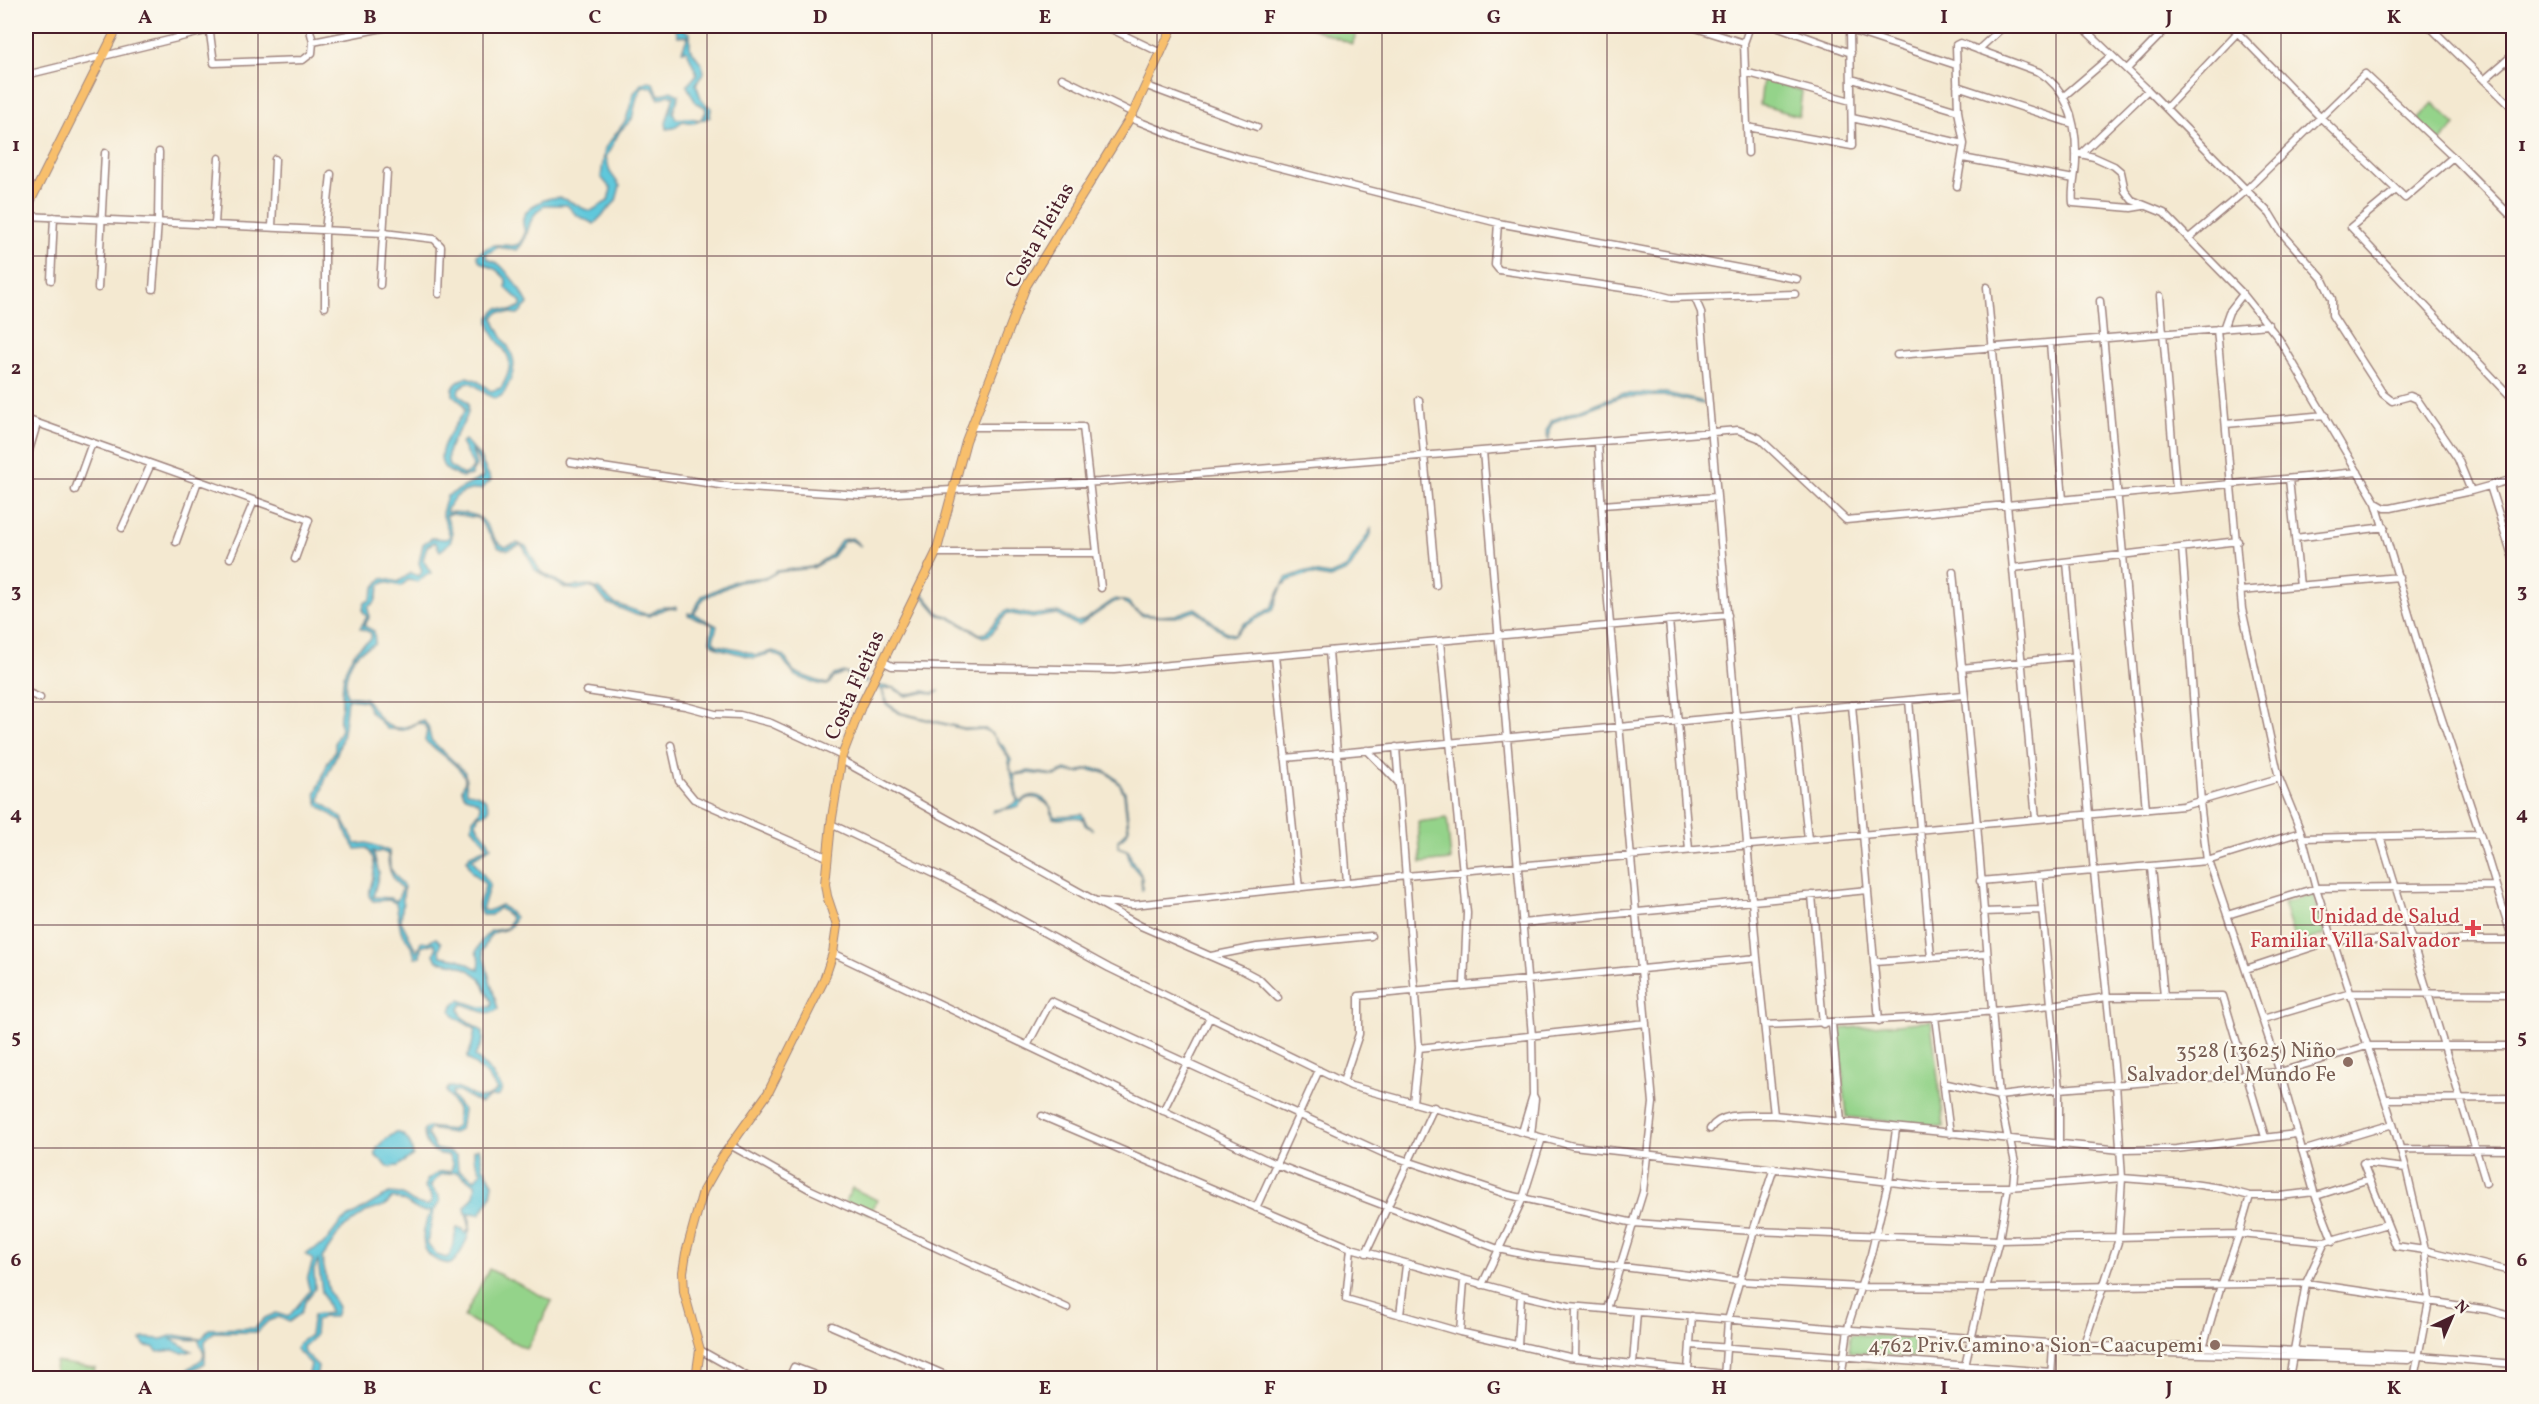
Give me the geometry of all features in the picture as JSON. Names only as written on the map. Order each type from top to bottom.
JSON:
[{"type":"main road","points":[[26,210],[118,26]]},
{"type":"main road","name":"Costa Fleitas","points":[[696,1378],[700,1350],[684,1292],[683,1272],[703,1191],[730,1145],[768,1093],[824,980],[833,952],[837,926],[826,890],[827,857],[842,758],[862,704],[936,553],[971,427],[1029,280],[1132,115],[1173,26]]},
{"type":"street","points":[[26,61],[27,75],[209,27],[226,26]]},
{"type":"street","points":[[209,27],[214,63],[303,60],[312,53],[314,42],[309,26]]},
{"type":"street","points":[[314,42],[393,26]]},
{"type":"street","points":[[1105,26],[1161,53]]},
{"type":"street","points":[[1689,26],[1744,43]]},
{"type":"street","points":[[1748,153],[1744,43],[1750,26]]},
{"type":"street","points":[[1776,26],[1851,53]]},
{"type":"street","points":[[1983,26],[1996,32]]},
{"type":"street","points":[[1978,50],[2004,26]]},
{"type":"street","points":[[2081,26],[2127,69],[2270,214],[2281,232],[2322,278],[2332,301],[2332,315],[2383,394],[2392,401],[2410,396],[2417,399],[2458,459],[2471,491]]},
{"type":"street","points":[[2127,69],[2169,26]]},
{"type":"street","points":[[2230,26],[2404,198],[2452,157]]},
{"type":"street","points":[[2428,26],[2514,109]]},
{"type":"street","points":[[1747,127],[1852,146],[1850,33],[1853,31],[1956,65]]},
{"type":"street","points":[[2166,108],[2237,33]]},
{"type":"street","points":[[1957,186],[1964,144],[1958,111],[1956,45],[1958,43],[2039,72],[2064,96],[2073,124],[2078,154],[2072,201],[2074,203],[2131,208],[2144,206]]},
{"type":"street","points":[[2484,80],[2514,54]]},
{"type":"street","points":[[2064,96],[2111,56]]},
{"type":"street","points":[[1745,72],[1851,101]]},
{"type":"street","points":[[2189,238],[2246,190],[2365,74],[2514,219]]},
{"type":"street","points":[[1062,78],[1132,115],[1191,142],[1245,159],[1498,223],[1797,279]]},
{"type":"street","points":[[1852,79],[1958,111]]},
{"type":"street","points":[[1146,86],[1257,127]]},
{"type":"street","points":[[1957,86],[2073,124]]},
{"type":"street","points":[[2078,154],[2148,90]]},
{"type":"street","points":[[1852,118],[1964,144]]},
{"type":"street","points":[[153,289],[158,222],[159,152]]},
{"type":"street","points":[[98,288],[105,153]]},
{"type":"street","points":[[2078,154],[2114,166],[2121,172],[2125,191],[2129,196],[2144,206],[2164,213],[2243,294],[2269,325],[2376,503],[2425,668],[2513,942],[2334,940],[2246,969]]},
{"type":"street","points":[[215,224],[219,158]]},
{"type":"street","points":[[1963,158],[2074,179]]},
{"type":"street","points":[[272,228],[275,159]]},
{"type":"street","points":[[380,285],[387,172]]},
{"type":"street","points":[[325,307],[325,231],[331,174]]},
{"type":"street","points":[[2396,189],[2351,226],[2514,400]]},
{"type":"street","points":[[26,216],[384,233],[434,239],[439,242],[441,249],[439,294]]},
{"type":"street","points":[[51,280],[54,217]]},
{"type":"street","points":[[1498,223],[1495,265],[1499,270],[1643,291],[1668,297],[1795,294]]},
{"type":"street","points":[[1987,286],[2036,819]]},
{"type":"street","points":[[2243,294],[2229,312],[2220,329],[2226,424],[2238,541],[2240,591],[2279,778],[2302,835],[2316,888],[2393,1124],[2425,1250],[2429,1300],[2414,1357],[2414,1378]]},
{"type":"street","points":[[2160,296],[2176,489]]},
{"type":"street","points":[[1695,298],[1701,312],[1757,958],[1774,1115]]},
{"type":"street","points":[[2100,301],[2146,809]]},
{"type":"street","points":[[1897,355],[2269,325]]},
{"type":"street","points":[[2050,343],[2063,500]]},
{"type":"street","points":[[1419,400],[1436,585]]},
{"type":"street","points":[[2226,424],[2325,415]]},
{"type":"street","points":[[26,419],[309,520],[295,559]]},
{"type":"street","points":[[26,461],[37,423]]},
{"type":"street","points":[[971,427],[1083,427],[1101,588]]},
{"type":"street","points":[[570,462],[733,487],[861,495],[1089,483],[1738,430],[1759,438],[1846,520],[2358,472]]},
{"type":"street","points":[[1598,442],[1605,568],[1653,1103],[1649,1155],[1643,1192],[1608,1309]]},
{"type":"street","points":[[75,490],[92,443]]},
{"type":"street","points":[[1483,451],[1532,1036],[1533,1095],[1535,1099],[1531,1135]]},
{"type":"street","points":[[122,528],[151,464]]},
{"type":"street","points":[[2289,478],[2300,586]]},
{"type":"street","points":[[2376,503],[2381,507],[2391,508],[2471,491],[2514,478]]},
{"type":"street","points":[[176,542],[198,481]]},
{"type":"street","points":[[2490,486],[2514,562]]},
{"type":"street","points":[[1602,506],[1717,496]]},
{"type":"street","points":[[230,558],[254,501]]},
{"type":"street","points":[[2295,538],[2385,527]]},
{"type":"street","points":[[2013,568],[2238,541]]},
{"type":"street","points":[[2182,548],[2200,802],[2208,861],[2280,1072],[2296,1134],[2329,1241],[2306,1283],[2289,1378]]},
{"type":"street","points":[[936,553],[1097,553]]},
{"type":"street","points":[[2067,562],[2094,872],[2116,1084],[2122,1178],[2118,1238],[2083,1348]]},
{"type":"street","points":[[1953,572],[1977,824],[1999,1096],[2015,1163],[1999,1239],[1984,1288],[1965,1366]]},
{"type":"street","points":[[2240,591],[2399,577]]},
{"type":"street","points":[[882,661],[892,666],[1114,670],[1728,615]]},
{"type":"street","points":[[1669,620],[1689,850]]},
{"type":"street","points":[[1440,641],[1467,913],[1464,985]]},
{"type":"street","points":[[1329,651],[1347,882]]},
{"type":"street","points":[[1275,656],[1299,888]]},
{"type":"street","points":[[1961,668],[2076,656]]},
{"type":"street","points":[[587,691],[685,706],[715,714],[740,715],[771,723],[842,758],[1141,926],[1258,979],[1278,998]]},
{"type":"street","points":[[26,692],[40,698]]},
{"type":"street","points":[[1285,758],[1964,695]]},
{"type":"street","points":[[1909,700],[1930,958]]},
{"type":"street","points":[[1852,705],[1880,1021]]},
{"type":"street","points":[[1794,710],[1808,839]]},
{"type":"street","points":[[671,745],[679,781],[694,800],[827,857]]},
{"type":"street","points":[[1396,747],[1419,1048],[1413,1102]]},
{"type":"street","points":[[1367,750],[1398,782]]},
{"type":"street","points":[[1097,902],[1133,905],[1406,876],[2146,809],[2200,802],[2279,778]]},
{"type":"street","points":[[831,824],[944,878],[1046,936],[1343,1082],[1573,1146],[1934,1187],[2010,1186],[2122,1178],[2186,1183],[2220,1188],[2250,1196],[2281,1196],[2315,1194],[2369,1179]]},
{"type":"street","points":[[1980,881],[2151,868],[2208,861],[2302,835],[2480,834]]},
{"type":"street","points":[[2380,836],[2486,1183]]},
{"type":"street","points":[[2151,868],[2164,996]]},
{"type":"street","points":[[2038,876],[2059,1089],[2059,1145]]},
{"type":"street","points":[[2227,915],[2316,888],[2495,886]]},
{"type":"street","points":[[1522,923],[1868,890]]},
{"type":"street","points":[[1812,895],[1823,1024]]},
{"type":"street","points":[[1983,912],[2042,910]]},
{"type":"street","points":[[1211,956],[1257,947],[1371,936]]},
{"type":"street","points":[[833,952],[1275,1164],[1498,1249],[1532,1256],[1738,1281],[1861,1287],[1984,1288],[2306,1283],[2429,1300],[2490,1310],[2514,1317]]},
{"type":"street","points":[[1874,962],[1986,954]]},
{"type":"street","points":[[1343,1082],[1359,1034],[1359,996],[1757,958]]},
{"type":"street","points":[[2263,1019],[2351,993],[2514,994]]},
{"type":"street","points":[[1764,1025],[1935,1017],[2107,997],[2223,996],[2265,1137]]},
{"type":"street","points":[[1028,1044],[1051,1001],[1383,1153],[1523,1198],[1634,1223],[1753,1231],[1999,1239],[2239,1234],[2329,1241],[2387,1224]]},
{"type":"street","points":[[1163,1111],[1210,1017]]},
{"type":"street","points":[[1935,1017],[1950,1134]]},
{"type":"street","points":[[1419,1048],[1646,1023]]},
{"type":"street","points":[[1832,1023],[1841,1122]]},
{"type":"street","points":[[1943,1083],[1999,1096],[2116,1084],[2280,1072],[2367,1046],[2514,1046]]},
{"type":"street","points":[[1256,1208],[1319,1070]]},
{"type":"street","points":[[1522,1132],[1533,1095]]},
{"type":"street","points":[[2385,1099],[2514,1098]]},
{"type":"street","points":[[1366,1253],[1434,1107]]},
{"type":"street","points":[[1710,1129],[1717,1120],[1725,1117],[1774,1115],[2121,1150],[2176,1149],[2296,1134]]},
{"type":"street","points":[[1042,1116],[1351,1248],[1482,1286],[1576,1307],[2083,1348],[2203,1350],[2408,1360],[2414,1357],[2514,1364]]},
{"type":"street","points":[[2302,1151],[2393,1124]]},
{"type":"street","points":[[1840,1378],[1848,1330],[1889,1183],[1896,1129]]},
{"type":"street","points":[[1482,1286],[1523,1198],[1542,1138]]},
{"type":"street","points":[[730,1145],[808,1189],[1066,1308]]},
{"type":"street","points":[[2400,1149],[2514,1150]]},
{"type":"street","points":[[2406,1168],[2363,1163],[2396,1246],[2425,1250],[2514,1272]]},
{"type":"street","points":[[1351,1248],[1346,1299],[1460,1332],[1575,1358],[1724,1376],[1728,1320],[1753,1231],[1774,1168]]},
{"type":"street","points":[[2203,1350],[2250,1196]]},
{"type":"street","points":[[1400,1315],[1406,1265]]},
{"type":"street","points":[[1460,1332],[1464,1281]]},
{"type":"street","points":[[1518,1345],[1521,1295]]},
{"type":"street","points":[[1575,1358],[1576,1307]]},
{"type":"street","points":[[1633,1364],[1637,1312]]},
{"type":"street","points":[[1689,1371],[1692,1316]]},
{"type":"street","points":[[832,1326],[952,1378]]},
{"type":"street","points":[[1690,1345],[1965,1366],[2051,1375],[2056,1345]]},
{"type":"street","points":[[700,1350],[750,1378]]},
{"type":"street","points":[[789,1378],[793,1368]]},
{"type":"street","points":[[793,1368],[814,1378]]},
{"type":"street","points":[[793,1368],[823,1378]]},
{"type":"street","points":[[924,1378],[929,1369]]},
{"type":"green space","points":[[1306,26],[1360,26],[1352,44]]},
{"type":"green space","points":[[1763,79],[1802,91],[1799,116],[1760,105]]},
{"type":"green space","points":[[2433,103],[2456,125],[2440,142],[2417,120]]},
{"type":"green space","points":[[1447,818],[1451,860],[1421,863],[1418,822]]},
{"type":"green space","points":[[2313,895],[2326,934],[2296,944],[2283,903]]},
{"type":"green space","points":[[1931,1021],[1944,1127],[1847,1117],[1838,1029]]},
{"type":"green space","points":[[852,1188],[877,1200],[870,1214],[845,1203]]},
{"type":"green space","points":[[489,1269],[552,1301],[527,1349],[464,1317]]},
{"type":"green space","points":[[1851,1334],[1915,1338],[1913,1357],[1849,1352]]},
{"type":"green space","points":[[56,1362],[95,1368],[93,1378],[54,1378]]},
{"type":"green space","points":[[1840,1369],[1875,1371],[1913,1378],[1814,1378]]},
{"type":"water","points":[[674,26],[690,33],[690,48],[701,63],[704,72],[696,84],[702,101],[711,108],[710,117],[694,123],[683,121],[667,129],[666,123],[674,96],[669,95],[659,99],[652,87],[643,86],[637,97],[632,119],[620,131],[606,157],[610,172],[620,186],[616,201],[594,224],[576,215],[567,205],[545,205],[534,216],[517,250],[498,247],[485,255],[503,268],[528,304],[518,314],[499,312],[493,317],[496,327],[513,356],[513,374],[504,393],[496,398],[492,397],[468,382],[459,388],[458,393],[468,403],[468,411],[449,448],[449,466],[463,475],[472,470],[473,465],[461,443],[465,440],[479,456],[491,480],[481,489],[470,490],[455,497],[446,512],[477,516],[484,521],[501,545],[506,547],[517,543],[526,546],[540,571],[568,587],[588,585],[599,589],[614,603],[642,613],[650,614],[662,607],[677,607],[677,609],[666,608],[650,616],[634,614],[607,603],[595,589],[565,588],[535,570],[524,548],[520,545],[508,550],[499,548],[478,518],[446,515],[452,538],[440,551],[435,542],[427,546],[423,560],[431,573],[418,582],[408,580],[401,586],[385,582],[380,585],[375,602],[368,607],[369,618],[364,626],[374,631],[375,643],[354,657],[346,679],[347,696],[365,698],[385,724],[397,728],[410,726],[423,720],[428,726],[431,740],[465,772],[467,792],[482,797],[489,806],[485,814],[479,814],[476,822],[491,847],[472,859],[490,884],[482,910],[488,911],[501,905],[515,917],[508,929],[490,935],[482,951],[498,1009],[489,1013],[462,1004],[459,1009],[462,1017],[483,1032],[483,1041],[475,1056],[491,1072],[502,1089],[499,1096],[490,1097],[480,1103],[453,1091],[452,1096],[463,1110],[460,1130],[453,1133],[430,1129],[427,1134],[436,1149],[457,1156],[458,1170],[475,1179],[481,1172],[474,1158],[474,1150],[479,1148],[483,1166],[493,1183],[491,1197],[480,1214],[468,1213],[470,1226],[467,1240],[460,1254],[451,1264],[440,1262],[432,1257],[424,1245],[424,1229],[431,1211],[420,1211],[398,1199],[392,1198],[386,1205],[366,1212],[341,1230],[322,1258],[329,1292],[338,1307],[335,1317],[322,1317],[316,1321],[315,1336],[303,1347],[304,1352],[318,1366],[316,1378],[308,1378],[311,1364],[296,1349],[299,1343],[310,1335],[313,1315],[331,1313],[322,1292],[318,1261],[314,1270],[315,1289],[306,1300],[300,1314],[289,1322],[279,1317],[268,1321],[257,1332],[214,1332],[205,1341],[205,1363],[191,1371],[198,1378],[191,1378],[187,1370],[202,1359],[204,1354],[198,1339],[171,1339],[192,1351],[183,1353],[173,1350],[158,1352],[153,1347],[145,1346],[141,1340],[144,1338],[162,1339],[174,1335],[200,1339],[209,1329],[255,1328],[265,1318],[276,1313],[288,1317],[310,1291],[307,1280],[313,1260],[305,1254],[324,1244],[341,1222],[389,1193],[401,1194],[413,1202],[426,1206],[431,1204],[432,1197],[425,1187],[427,1180],[439,1172],[451,1171],[453,1164],[448,1155],[430,1148],[424,1136],[424,1130],[428,1127],[452,1130],[457,1125],[457,1109],[446,1091],[449,1087],[455,1087],[483,1098],[497,1090],[487,1075],[467,1058],[475,1029],[456,1018],[451,1011],[453,1005],[460,1000],[480,1007],[491,1007],[492,1002],[480,978],[456,964],[437,961],[434,954],[436,948],[434,943],[421,947],[420,957],[415,958],[412,947],[401,931],[396,903],[389,900],[373,901],[369,896],[374,872],[374,860],[371,854],[367,848],[356,849],[343,823],[318,805],[316,793],[328,762],[335,751],[335,742],[341,729],[343,681],[346,668],[357,650],[371,639],[371,633],[360,628],[367,617],[363,611],[364,603],[370,600],[374,588],[382,578],[398,582],[411,573],[419,576],[422,571],[419,563],[423,544],[432,538],[446,539],[450,536],[442,513],[447,496],[483,477],[478,460],[471,448],[476,465],[471,475],[462,477],[448,471],[442,461],[441,454],[444,446],[465,410],[463,404],[453,395],[453,389],[467,377],[476,380],[491,391],[501,388],[508,375],[510,364],[504,349],[494,336],[489,317],[498,308],[511,311],[521,306],[521,302],[506,288],[506,279],[497,270],[480,262],[477,255],[492,246],[513,246],[519,243],[525,233],[523,218],[525,213],[547,199],[568,200],[591,211],[608,201],[611,189],[601,177],[605,148],[626,120],[634,93],[641,84],[648,81],[653,83],[659,95],[671,91],[679,95],[673,112],[676,119],[700,120],[706,112],[705,107],[696,103],[687,86],[697,74],[687,51],[682,51],[688,36],[678,36]],"holes":[[[347,699],[365,701],[370,711],[387,729],[404,730],[418,723],[424,724],[427,730],[425,741],[462,772],[465,780],[462,789],[464,795],[477,801],[481,806],[473,819],[472,827],[486,844],[486,848],[470,855],[467,860],[471,871],[485,884],[479,904],[480,911],[482,915],[491,915],[499,908],[510,916],[511,920],[507,928],[491,931],[482,940],[476,952],[480,961],[479,970],[459,959],[441,956],[439,950],[441,943],[436,938],[428,942],[421,942],[417,952],[401,921],[404,887],[390,868],[389,851],[367,843],[356,844],[342,818],[320,801],[324,783],[341,741]],[[373,851],[388,854],[391,873],[402,889],[397,901],[390,898],[373,897],[379,873]],[[456,1172],[475,1184],[473,1197],[465,1207],[469,1224],[468,1231],[465,1234],[463,1229],[457,1228],[450,1255],[446,1258],[437,1255],[427,1243],[434,1210],[440,1202],[439,1196],[430,1186],[440,1175]]]},
{"type":"water","points":[[1666,393],[1704,402],[1703,404],[1667,396],[1620,397],[1553,422],[1549,430],[1549,442],[1546,431],[1552,420],[1621,394]]},
{"type":"water","points":[[1371,529],[1371,534],[1349,570],[1330,578],[1308,574],[1288,581],[1282,586],[1286,578],[1306,571],[1330,575],[1346,568]]},
{"type":"water","points":[[852,538],[861,546],[851,540],[844,541],[832,557],[813,568],[777,572],[765,579],[738,582],[704,598],[694,614],[717,626],[713,640],[717,645],[756,655],[773,651],[784,656],[794,672],[828,684],[834,675],[843,672],[867,681],[866,683],[844,673],[834,677],[828,685],[820,684],[794,675],[782,658],[772,653],[754,658],[718,648],[710,641],[713,625],[688,615],[688,613],[692,614],[702,596],[737,580],[767,577],[777,571],[812,567],[831,555],[841,540]]},
{"type":"water","points":[[1282,586],[1273,610],[1244,626],[1234,636],[1224,633],[1195,611],[1176,617],[1143,616],[1120,600],[1128,602],[1135,610],[1143,614],[1160,616],[1175,615],[1195,608],[1219,627],[1235,634],[1243,624],[1271,608]]},
{"type":"water","points":[[922,592],[940,614],[948,616],[980,634],[986,633],[1006,610],[1032,615],[1058,612],[1077,622],[1084,620],[1115,599],[1120,600],[1078,626],[1057,614],[1032,618],[1007,613],[990,635],[983,637],[948,617],[939,615],[921,594]]},
{"type":"water","points":[[874,685],[895,688],[906,695],[924,691],[932,693],[940,691],[933,694],[926,692],[906,696],[893,688],[882,689],[888,704],[901,713],[967,729],[984,729],[967,730],[899,713],[886,704],[882,690]]},
{"type":"water","points":[[994,737],[1003,746],[1011,760],[1010,768],[1008,757]]},
{"type":"water","points":[[1091,768],[1105,771],[1121,785],[1125,792],[1129,828],[1126,835],[1118,841],[1128,830],[1124,794],[1120,785],[1107,773],[1089,770],[1079,773],[1065,772],[1055,776],[1029,773],[1014,775],[1018,800],[1037,796],[1050,806],[1033,797],[1017,806],[1005,809],[1017,801],[1011,771],[1014,774],[1029,771],[1054,775],[1066,770],[1077,772]]},
{"type":"water","points":[[1050,806],[1055,817],[1082,814],[1087,825],[1093,830],[1085,825],[1083,819],[1053,818]]},
{"type":"water","points":[[1127,850],[1140,872],[1142,879],[1142,891],[1141,876],[1130,863]]},
{"type":"water","points":[[396,1132],[408,1140],[413,1155],[398,1166],[388,1167],[376,1156],[376,1152],[382,1142]]},
{"type":"place","name":"Unidad de Salud Familiar Villa Salvador","points":[[2473,928]]},
{"type":"place","name":"3528 (13625) Niño Salvador del Mundo Fe","points":[[2348,1062]]},
{"type":"place","name":"4762 Priv.Camino a Sion-Caacupemi","points":[[2215,1345]]}]
